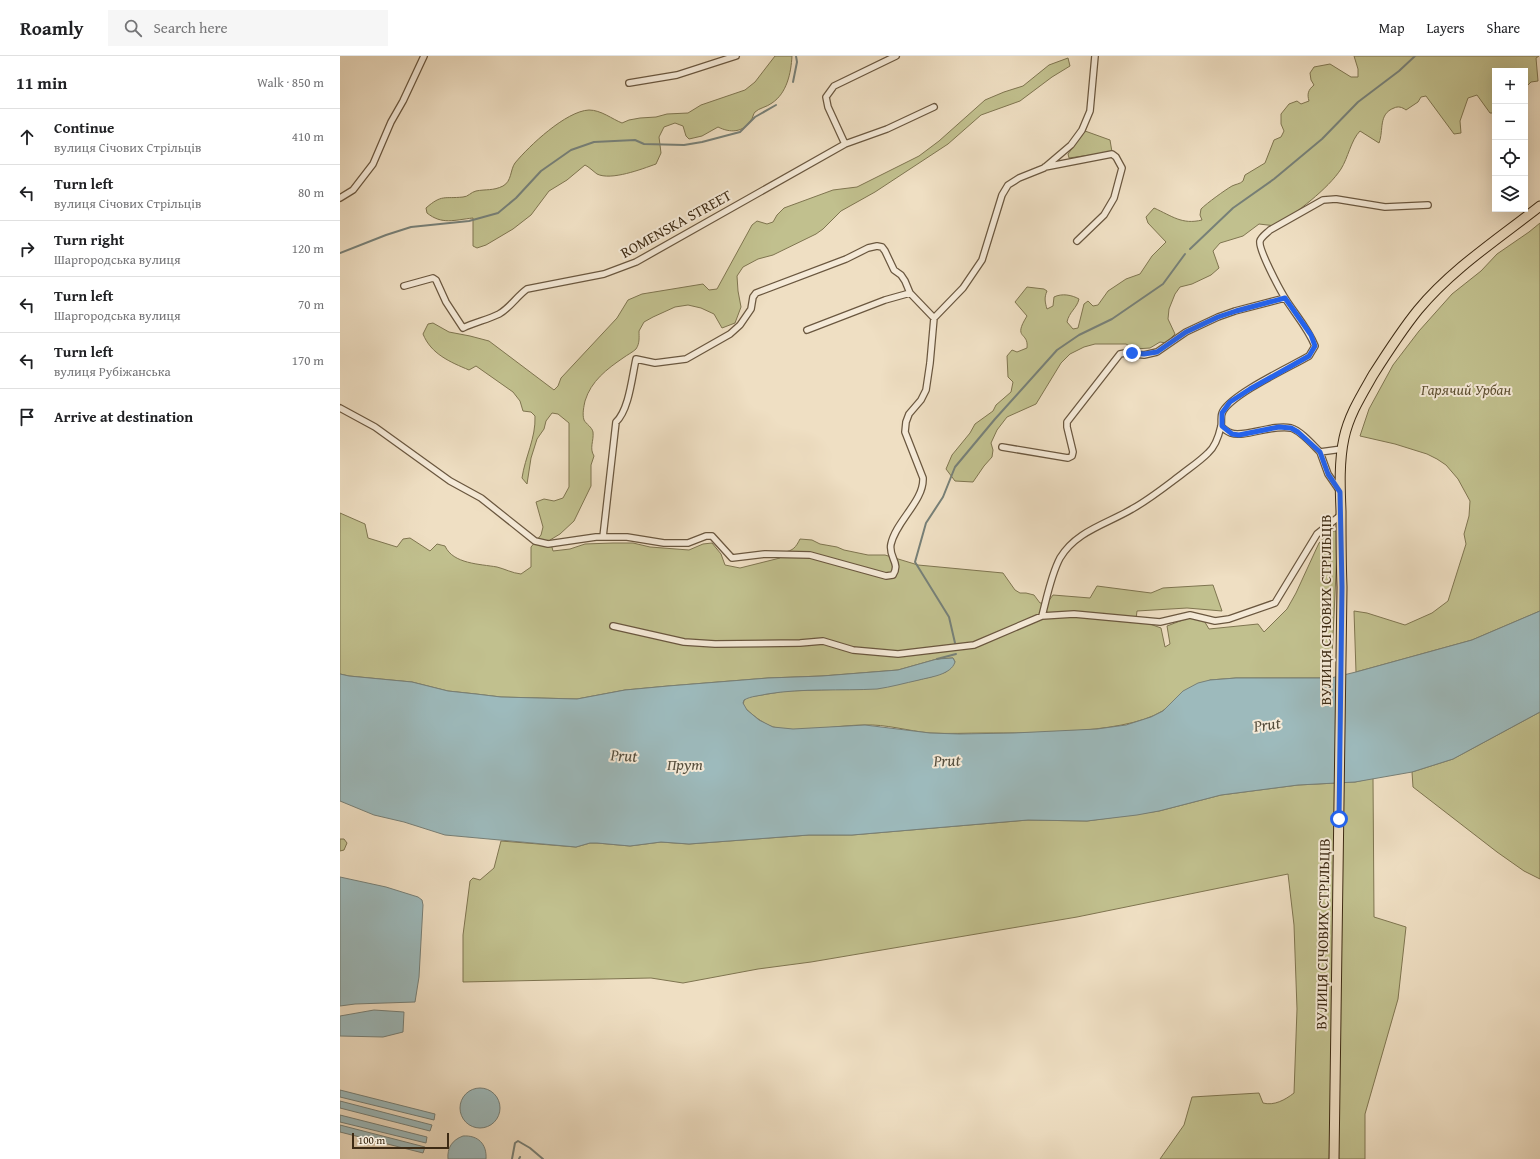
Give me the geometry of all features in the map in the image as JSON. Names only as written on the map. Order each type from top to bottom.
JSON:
[{"type":"main road","name":"ВУЛИЦЯ СІЧОВИХ СТРІЛЬЦІВ","points":[[1334,1159],[1342,587],[1340,492],[1342,449],[1350,418],[1358,402],[1401,332],[1418,310],[1461,268],[1540,206]]},
{"type":"street","points":[[340,198],[352,190],[373,164],[391,122],[403,102],[424,56]]},
{"type":"street","points":[[628,83],[677,75],[736,56]]},
{"type":"street","points":[[845,144],[828,108],[826,97],[834,86],[896,56]]},
{"type":"street","points":[[1044,168],[1071,145],[1082,130],[1090,111],[1095,56]]},
{"type":"street","name":"ROMENSKA STREET","points":[[404,286],[433,278],[436,280],[446,302],[463,328],[500,314],[519,294],[527,289],[604,274],[636,262],[845,144],[886,129],[934,107]]},
{"type":"street","points":[[340,408],[375,426],[450,481],[481,498],[535,541],[548,544],[603,537],[627,536],[664,543],[688,543],[706,536],[712,536],[732,558],[765,554],[810,555],[886,576],[893,575],[896,571],[896,566],[890,550],[892,540],[900,523],[920,493],[923,484],[923,478],[905,432],[905,427],[909,414],[921,400],[926,390],[934,318],[963,288],[982,260],[1002,195],[1008,185],[1018,178],[1044,168],[1112,154],[1116,157],[1122,168],[1114,198],[1104,215],[1077,241]]},
{"type":"street","points":[[1042,616],[1050,584],[1060,558],[1075,540],[1094,528],[1132,509],[1198,462],[1209,453],[1216,442],[1222,426],[1222,413],[1230,402],[1309,356],[1315,346],[1311,335],[1285,298],[1264,256],[1260,246],[1260,240],[1270,230],[1323,200],[1336,199],[1385,207],[1428,205]]},
{"type":"street","points":[[603,537],[616,422],[622,417],[636,359],[655,363],[686,359],[730,334],[740,325],[751,309],[753,297],[756,293],[832,265],[868,248],[877,246],[882,247],[885,251],[894,270],[901,275],[910,293],[934,318]]},
{"type":"street","points":[[807,330],[885,300],[910,293]]},
{"type":"street","points":[[1002,447],[1068,458],[1072,456],[1073,452],[1067,422],[1120,354],[1125,352],[1144,354],[1157,352],[1186,332],[1218,317],[1285,298]]},
{"type":"street","points":[[1222,426],[1232,434],[1239,435],[1263,429],[1279,427],[1291,428],[1298,432],[1320,452],[1328,474],[1340,492]]},
{"type":"street","points":[[1320,452],[1342,449]]},
{"type":"street","points":[[613,626],[684,642],[715,644],[823,642],[853,650],[898,654],[974,645],[1042,616],[1074,614],[1160,622],[1190,615],[1216,621],[1229,619],[1275,603],[1317,534],[1341,515]]},
{"type":"green space","points":[[775,56],[792,56],[791,69],[785,88],[772,103],[755,112],[748,124],[740,130],[732,131],[718,127],[702,136],[689,139],[686,136],[683,126],[675,123],[664,127],[659,137],[661,153],[656,164],[626,174],[610,176],[597,174],[585,165],[567,180],[549,191],[531,215],[513,229],[486,245],[477,248],[473,246],[473,218],[448,221],[438,219],[427,213],[426,208],[440,199],[465,197],[476,191],[499,188],[506,184],[513,166],[521,156],[549,130],[570,116],[580,112],[593,110],[622,123],[640,118],[688,113],[701,105],[745,90],[755,82]]},
{"type":"green space","points":[[1354,56],[1539,56],[1536,58],[1538,81],[1531,82],[1528,85],[1528,68],[1492,68],[1492,113],[1490,113],[1477,95],[1468,98],[1460,121],[1461,133],[1454,134],[1426,96],[1421,97],[1418,102],[1406,110],[1396,107],[1386,114],[1382,123],[1379,143],[1360,131],[1354,139],[1341,169],[1335,177],[1302,208],[1276,226],[1259,224],[1243,236],[1220,243],[1213,251],[1219,268],[1211,275],[1192,284],[1180,287],[1175,294],[1169,309],[1168,319],[1175,334],[1166,343],[1160,342],[1150,348],[1135,349],[1126,344],[1095,344],[1084,347],[1070,354],[1061,363],[1036,404],[1007,417],[997,430],[991,443],[993,450],[992,457],[973,482],[955,481],[946,469],[952,455],[970,433],[975,424],[993,411],[996,405],[1011,392],[1013,382],[1008,377],[1007,356],[1012,350],[1017,352],[1027,348],[1026,339],[1022,335],[1021,329],[1027,316],[1015,302],[1027,287],[1044,289],[1047,291],[1045,300],[1047,309],[1053,306],[1054,297],[1060,295],[1073,296],[1079,299],[1077,305],[1069,315],[1067,322],[1073,329],[1078,328],[1084,304],[1088,301],[1093,306],[1098,305],[1108,291],[1126,279],[1140,274],[1152,256],[1166,242],[1148,223],[1146,217],[1154,208],[1183,221],[1202,220],[1200,215],[1201,209],[1204,206],[1232,186],[1242,182],[1245,175],[1265,163],[1274,140],[1281,137],[1284,131],[1281,124],[1281,114],[1289,104],[1297,101],[1301,104],[1309,101],[1308,92],[1314,85],[1311,80],[1310,73],[1314,67],[1330,64],[1351,77],[1358,77],[1358,69]]},
{"type":"green space","points":[[1068,58],[1070,66],[1052,77],[1020,101],[981,115],[948,144],[875,192],[841,211],[816,234],[773,255],[758,259],[743,267],[737,276],[741,307],[735,323],[722,328],[714,314],[701,308],[688,305],[675,307],[644,322],[639,331],[639,342],[636,349],[600,376],[591,387],[585,401],[583,410],[584,420],[593,432],[592,447],[594,456],[591,465],[591,486],[574,521],[560,534],[550,540],[553,551],[570,549],[585,544],[613,543],[633,543],[650,547],[689,550],[703,544],[712,543],[721,554],[725,565],[740,568],[780,558],[784,552],[790,551],[794,548],[800,539],[812,540],[820,544],[837,547],[844,550],[868,555],[885,555],[918,565],[1003,573],[1015,590],[1020,593],[1034,595],[1040,603],[1047,603],[1053,595],[1090,598],[1097,586],[1151,593],[1163,588],[1213,585],[1222,611],[1187,608],[1137,611],[1136,619],[1161,628],[1165,647],[1170,644],[1167,626],[1188,618],[1203,619],[1209,629],[1258,624],[1264,632],[1287,609],[1319,543],[1330,531],[1338,531],[1331,678],[1236,678],[1210,680],[1154,715],[1133,722],[1108,727],[1027,733],[930,733],[872,725],[794,730],[783,729],[773,727],[765,723],[743,706],[744,700],[749,697],[786,691],[879,688],[931,677],[946,672],[955,662],[953,658],[937,659],[898,670],[668,686],[625,690],[577,699],[501,697],[448,691],[412,682],[340,674],[340,513],[365,524],[368,538],[397,547],[403,539],[410,538],[430,551],[437,544],[445,546],[449,552],[460,560],[497,567],[521,574],[531,567],[531,547],[541,535],[543,527],[536,502],[544,499],[554,501],[563,498],[569,487],[569,423],[558,414],[552,413],[546,421],[544,429],[537,439],[531,458],[527,484],[522,478],[534,432],[535,416],[531,412],[523,411],[520,401],[513,392],[476,366],[469,370],[455,364],[436,352],[426,341],[423,334],[428,324],[433,323],[449,332],[489,341],[554,390],[558,386],[561,378],[617,318],[628,300],[642,294],[703,284],[709,290],[717,289],[752,225],[757,221],[767,224],[773,222],[784,208],[833,190],[857,187],[919,156],[939,141],[985,100],[1023,86],[1049,65]]},
{"type":"green space","points":[[1085,131],[1110,140],[1112,152],[1069,158],[1068,154]]},
{"type":"green space","name":"Гарячий Урбан","points":[[1540,223],[1540,611],[1472,640],[1356,672],[1354,611],[1367,613],[1405,625],[1432,613],[1448,601],[1466,544],[1464,534],[1469,516],[1470,501],[1458,479],[1446,465],[1437,459],[1427,454],[1395,444],[1360,436],[1369,409],[1393,365],[1419,331],[1452,294],[1481,271],[1497,254]]},
{"type":"green space","points":[[1540,712],[1540,879],[1524,871],[1497,852],[1413,787],[1412,772],[1453,759]]},
{"type":"green space","points":[[1373,778],[1374,917],[1406,927],[1398,999],[1365,1114],[1365,1159],[1160,1159],[1184,1125],[1192,1097],[1259,1093],[1263,1103],[1271,1104],[1283,1100],[1294,1093],[1297,1009],[1294,925],[1288,874],[1077,917],[811,962],[758,969],[683,983],[651,978],[463,982],[463,935],[470,881],[473,878],[480,880],[494,868],[501,841],[576,847],[590,843],[630,846],[661,842],[689,844],[809,835],[852,835],[1028,820],[1087,821],[1159,811],[1221,795],[1298,785],[1355,782]]},
{"type":"green space","points":[[340,839],[344,839],[347,843],[344,850],[340,851]]},
{"type":"water","name":"Прут","points":[[1540,611],[1540,712],[1453,759],[1412,772],[1355,782],[1298,785],[1221,795],[1159,811],[1087,821],[1028,820],[852,835],[809,835],[689,844],[661,842],[630,846],[590,843],[576,847],[445,835],[404,822],[374,815],[340,801],[340,674],[412,682],[448,691],[501,697],[577,699],[625,690],[668,686],[898,670],[937,659],[953,658],[955,662],[953,666],[945,673],[893,686],[877,689],[781,692],[749,698],[744,700],[743,703],[747,710],[759,720],[773,727],[793,729],[865,725],[930,733],[959,734],[1097,729],[1126,725],[1151,717],[1163,711],[1183,691],[1198,683],[1210,680],[1236,678],[1331,678],[1472,640]]},
{"type":"water","points":[[340,877],[386,887],[418,897],[422,900],[419,977],[415,1002],[340,1006]]},
{"type":"water","points":[[374,1010],[404,1012],[403,1032],[383,1037],[340,1036],[340,1016]]},
{"type":"water","points":[[480,1088],[488,1090],[494,1094],[498,1100],[500,1108],[498,1116],[494,1122],[488,1126],[480,1128],[472,1126],[466,1122],[462,1116],[460,1108],[462,1100],[466,1094],[472,1090]]},
{"type":"water","points":[[340,1090],[435,1114],[434,1120],[340,1097]]},
{"type":"water","points":[[340,1101],[432,1125],[430,1131],[340,1108]]},
{"type":"water","points":[[340,1115],[427,1137],[426,1143],[340,1122]]},
{"type":"water","points":[[340,1125],[425,1147],[423,1153],[340,1132]]},
{"type":"water","points":[[463,1136],[473,1137],[483,1145],[486,1159],[448,1159],[449,1148],[453,1142]]},
{"type":"waterway","points":[[793,82],[797,62],[796,56]]},
{"type":"waterway","points":[[1190,249],[1233,208],[1274,179],[1322,139],[1358,102],[1399,71],[1415,56]]},
{"type":"waterway","points":[[340,253],[411,227],[469,221],[498,213],[516,198],[541,171],[571,150],[594,142],[635,140],[644,144],[684,145],[702,142],[740,132],[755,117],[776,105]]},
{"type":"waterway","points":[[955,643],[949,617],[915,562],[926,523],[943,497],[955,467],[995,419],[1057,350],[1079,335],[1112,319],[1163,284],[1185,254]]},
{"type":"waterway","points":[[937,659],[956,654]]},
{"type":"waterway","points":[[512,1159],[515,1143],[518,1141],[530,1148],[543,1159]]},
{"type":"route","points":[[1132,353],[1151,354],[1157,352],[1186,332],[1218,317],[1285,298],[1311,335],[1315,346],[1309,356],[1230,402],[1222,413],[1222,426],[1226,431],[1239,435],[1263,429],[1279,427],[1291,428],[1298,432],[1320,452],[1328,474],[1340,492],[1342,587],[1339,819]]},
{"type":"water label","name":"Prut","points":[[1267,724]]},
{"type":"water label","name":"Prut","points":[[624,755]]},
{"type":"water label","name":"Prut","points":[[947,760]]}]
